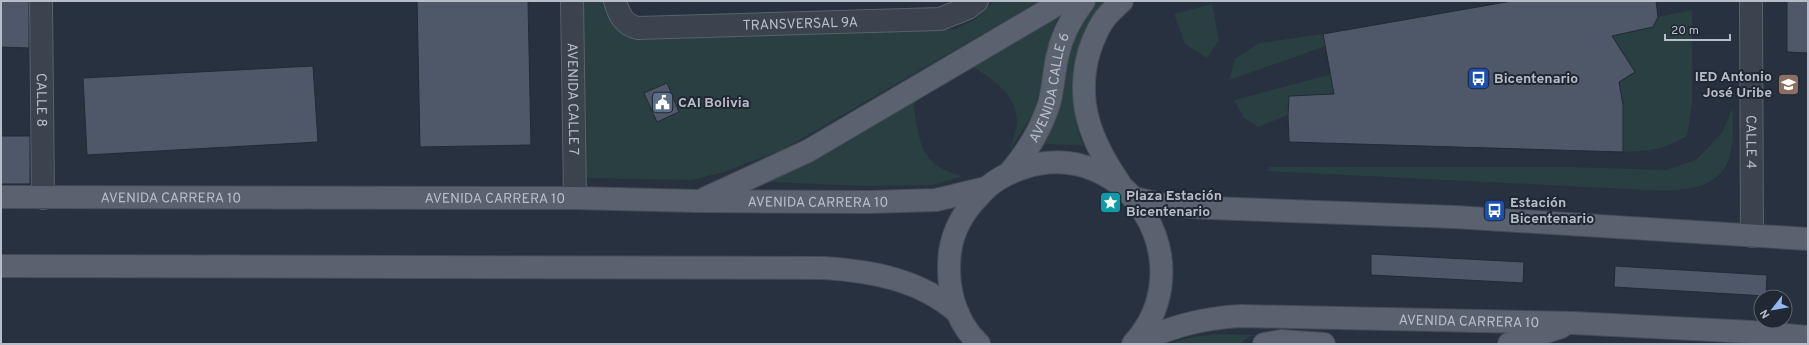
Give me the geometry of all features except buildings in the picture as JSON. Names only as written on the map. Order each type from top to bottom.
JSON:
[{"type":"main road","points":[[697,201],[740,183],[808,150],[1063,1]]},
{"type":"main road","name":"AVENIDA CALLE 6","points":[[1010,172],[1032,143],[1044,117],[1051,96],[1060,43],[1068,24],[1084,1]]},
{"type":"main road","name":"AVENIDA CALLE 6","points":[[1122,1],[1106,17],[1093,39],[1085,66],[1083,92],[1086,117],[1102,158],[1150,220],[1159,245],[1162,273],[1159,297],[1152,315],[1133,343]]},
{"type":"main road","points":[[975,342],[958,313],[950,291],[948,268],[951,245],[958,223],[971,204],[986,188],[1010,172],[1045,163],[1082,166],[1104,175],[1128,193],[1164,205],[1463,218],[1808,239]]},
{"type":"main road","name":"AVENIDA CARRERA 10","points":[[1,197],[575,198],[697,201],[913,202],[954,196],[986,188]]},
{"type":"main road","points":[[1,266],[824,268],[856,270],[891,277],[923,290],[946,302],[958,313]]},
{"type":"main road","name":"AVENIDA CARRERA 10","points":[[1133,343],[1166,329],[1191,322],[1214,317],[1242,316],[1573,322],[1752,338],[1808,337]]},
{"type":"main road","points":[[1509,344],[1573,322]]},
{"type":"main road","points":[[1264,344],[1281,341],[1324,344]]},
{"type":"street","name":"CALLE 8","points":[[41,1],[43,198]]},
{"type":"street","name":"AVENIDA CALLE 7","points":[[572,1],[575,198]]},
{"type":"street","name":"TRANSVERSAL 9A","points":[[615,1],[623,20],[630,26],[638,28],[940,19],[973,5]]},
{"type":"street","name":"CALLE 4","points":[[1751,1],[1752,236]]},
{"type":"green space","points":[[583,1],[609,1],[629,36],[641,40],[956,29],[976,19],[994,1],[1039,1],[782,150],[724,172],[692,180],[586,178]]},
{"type":"green space","points":[[1095,1],[1109,1],[1085,33],[1079,46],[1073,74],[1072,89],[1075,118],[1083,145],[1042,144],[1055,121],[1060,105],[1064,87],[1066,57],[1074,32]]},
{"type":"green space","points":[[1212,4],[1219,40],[1207,58],[1185,44],[1174,14]]},
{"type":"green space","points":[[1692,10],[1692,104],[1687,136],[1656,149],[1623,152],[1623,105],[1619,82],[1635,72],[1612,36],[1653,27],[1658,17]]},
{"type":"green space","points":[[1059,15],[1053,29],[1035,110],[1010,150],[1017,122],[1013,105],[1004,91],[992,79],[971,66]]},
{"type":"green space","points":[[1323,34],[1326,46],[1229,80],[1235,59],[1259,43]]},
{"type":"green space","points":[[1332,74],[1334,94],[1290,96],[1288,115],[1258,127],[1244,118],[1234,100]]},
{"type":"green space","points":[[913,99],[920,138],[923,148],[929,158],[937,165],[948,171],[963,176],[933,185],[866,186],[767,182],[803,165]]},
{"type":"green space","points":[[1733,107],[1732,142],[1728,162],[1714,179],[1703,185],[1690,188],[1667,191],[1267,171],[1270,167],[1570,167],[1666,170],[1696,160],[1722,133]]},
{"type":"green space","points":[[1216,334],[1253,335],[1239,344],[1169,344],[1187,338]]},
{"type":"place","name":"Bicentenario","points":[[1479,78]]},
{"type":"place","name":"IED Antonio José Uribe","points":[[1788,84]]},
{"type":"place","name":"CAI Bolivia","points":[[662,102]]},
{"type":"place","name":"Plaza Estación Bicentenario","points":[[1110,203]]},
{"type":"place","name":"Estación Bicentenario","points":[[1494,210]]}]
